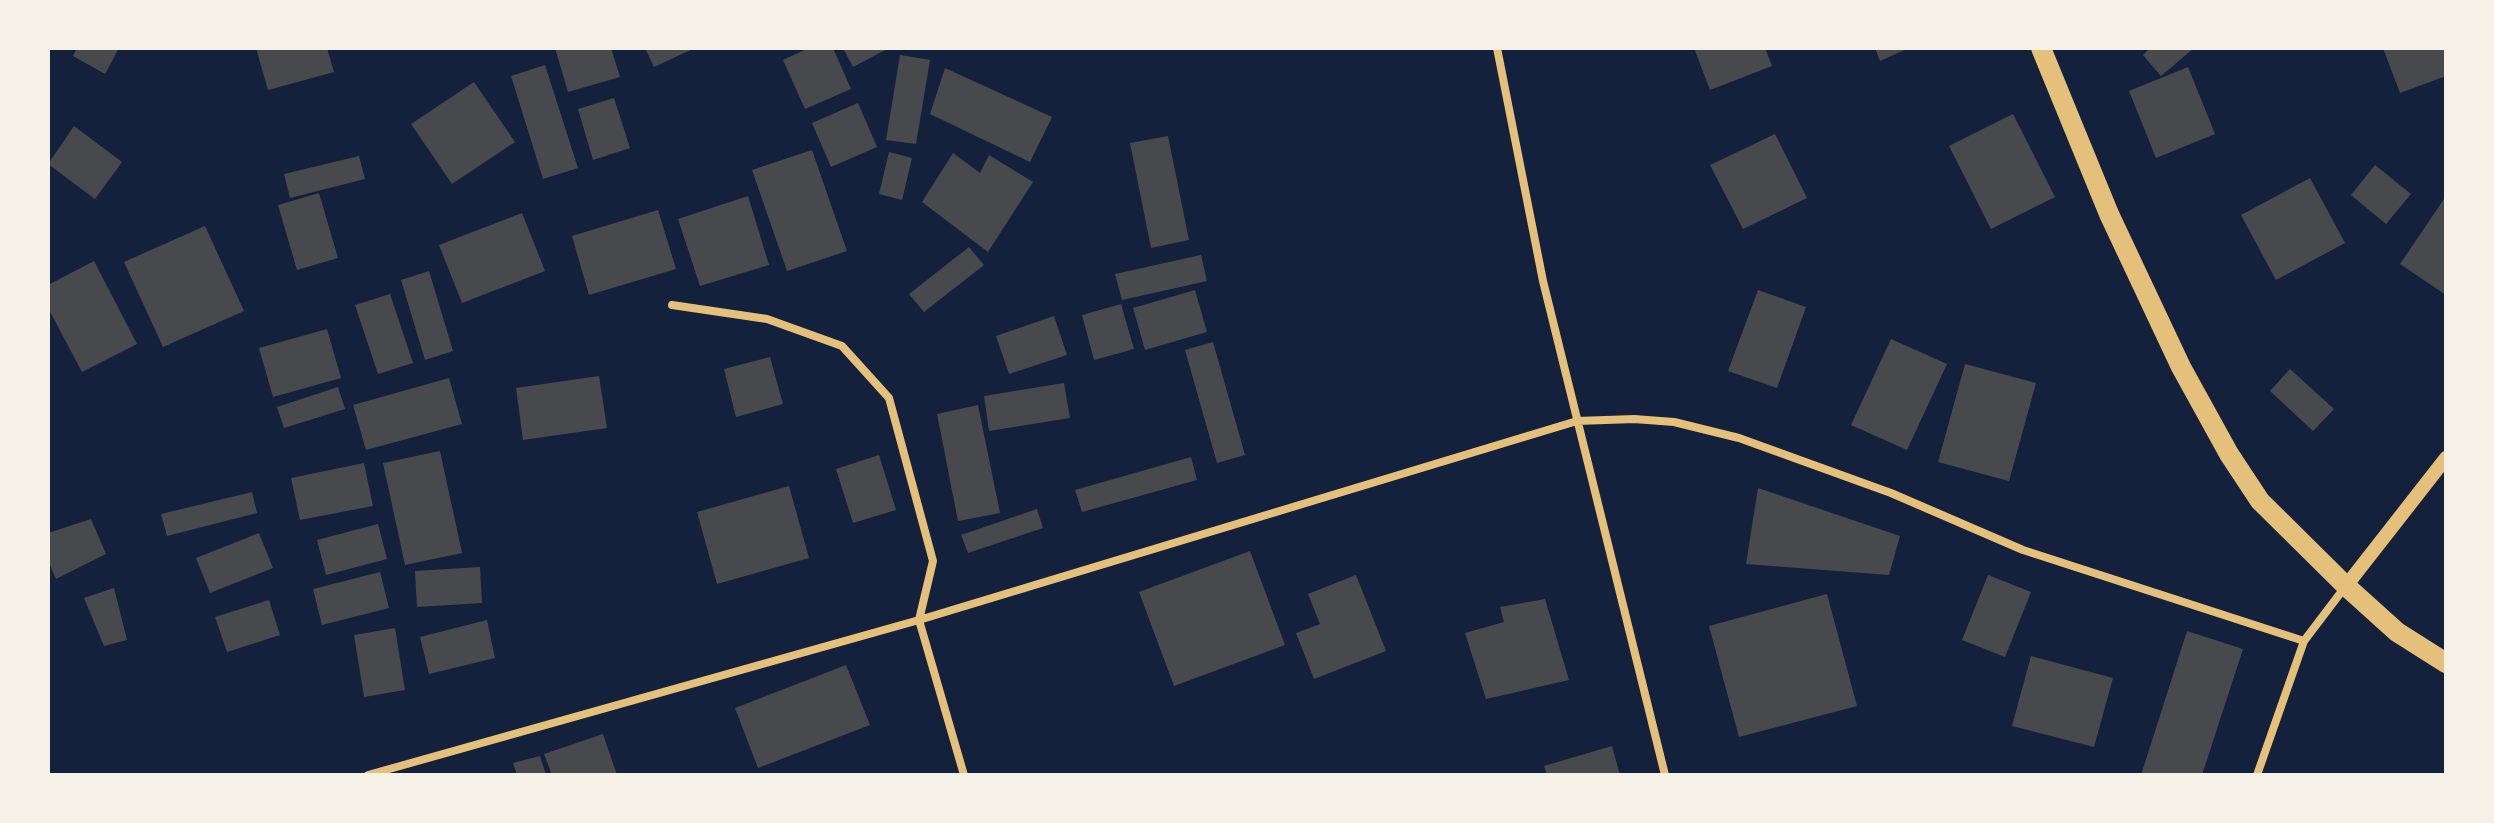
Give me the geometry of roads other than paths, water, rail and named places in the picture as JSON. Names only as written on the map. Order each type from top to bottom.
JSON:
[{"type":"main road","points":[[2041,48],[2109,214],[2181,367],[2229,454],[2260,501],[2346,586],[2397,632],[2446,663]]},
{"type":"street","points":[[1497,48],[1543,281],[1665,775]]},
{"type":"street","points":[[672,305],[767,319],[842,346],[889,398],[933,561],[919,620],[964,775]]},
{"type":"street","points":[[368,775],[919,620],[1577,421],[1634,419],[1674,422],[1739,438],[1891,493],[2023,550],[2304,641]]},
{"type":"street","points":[[2257,775],[2304,641],[2446,458]]}]
